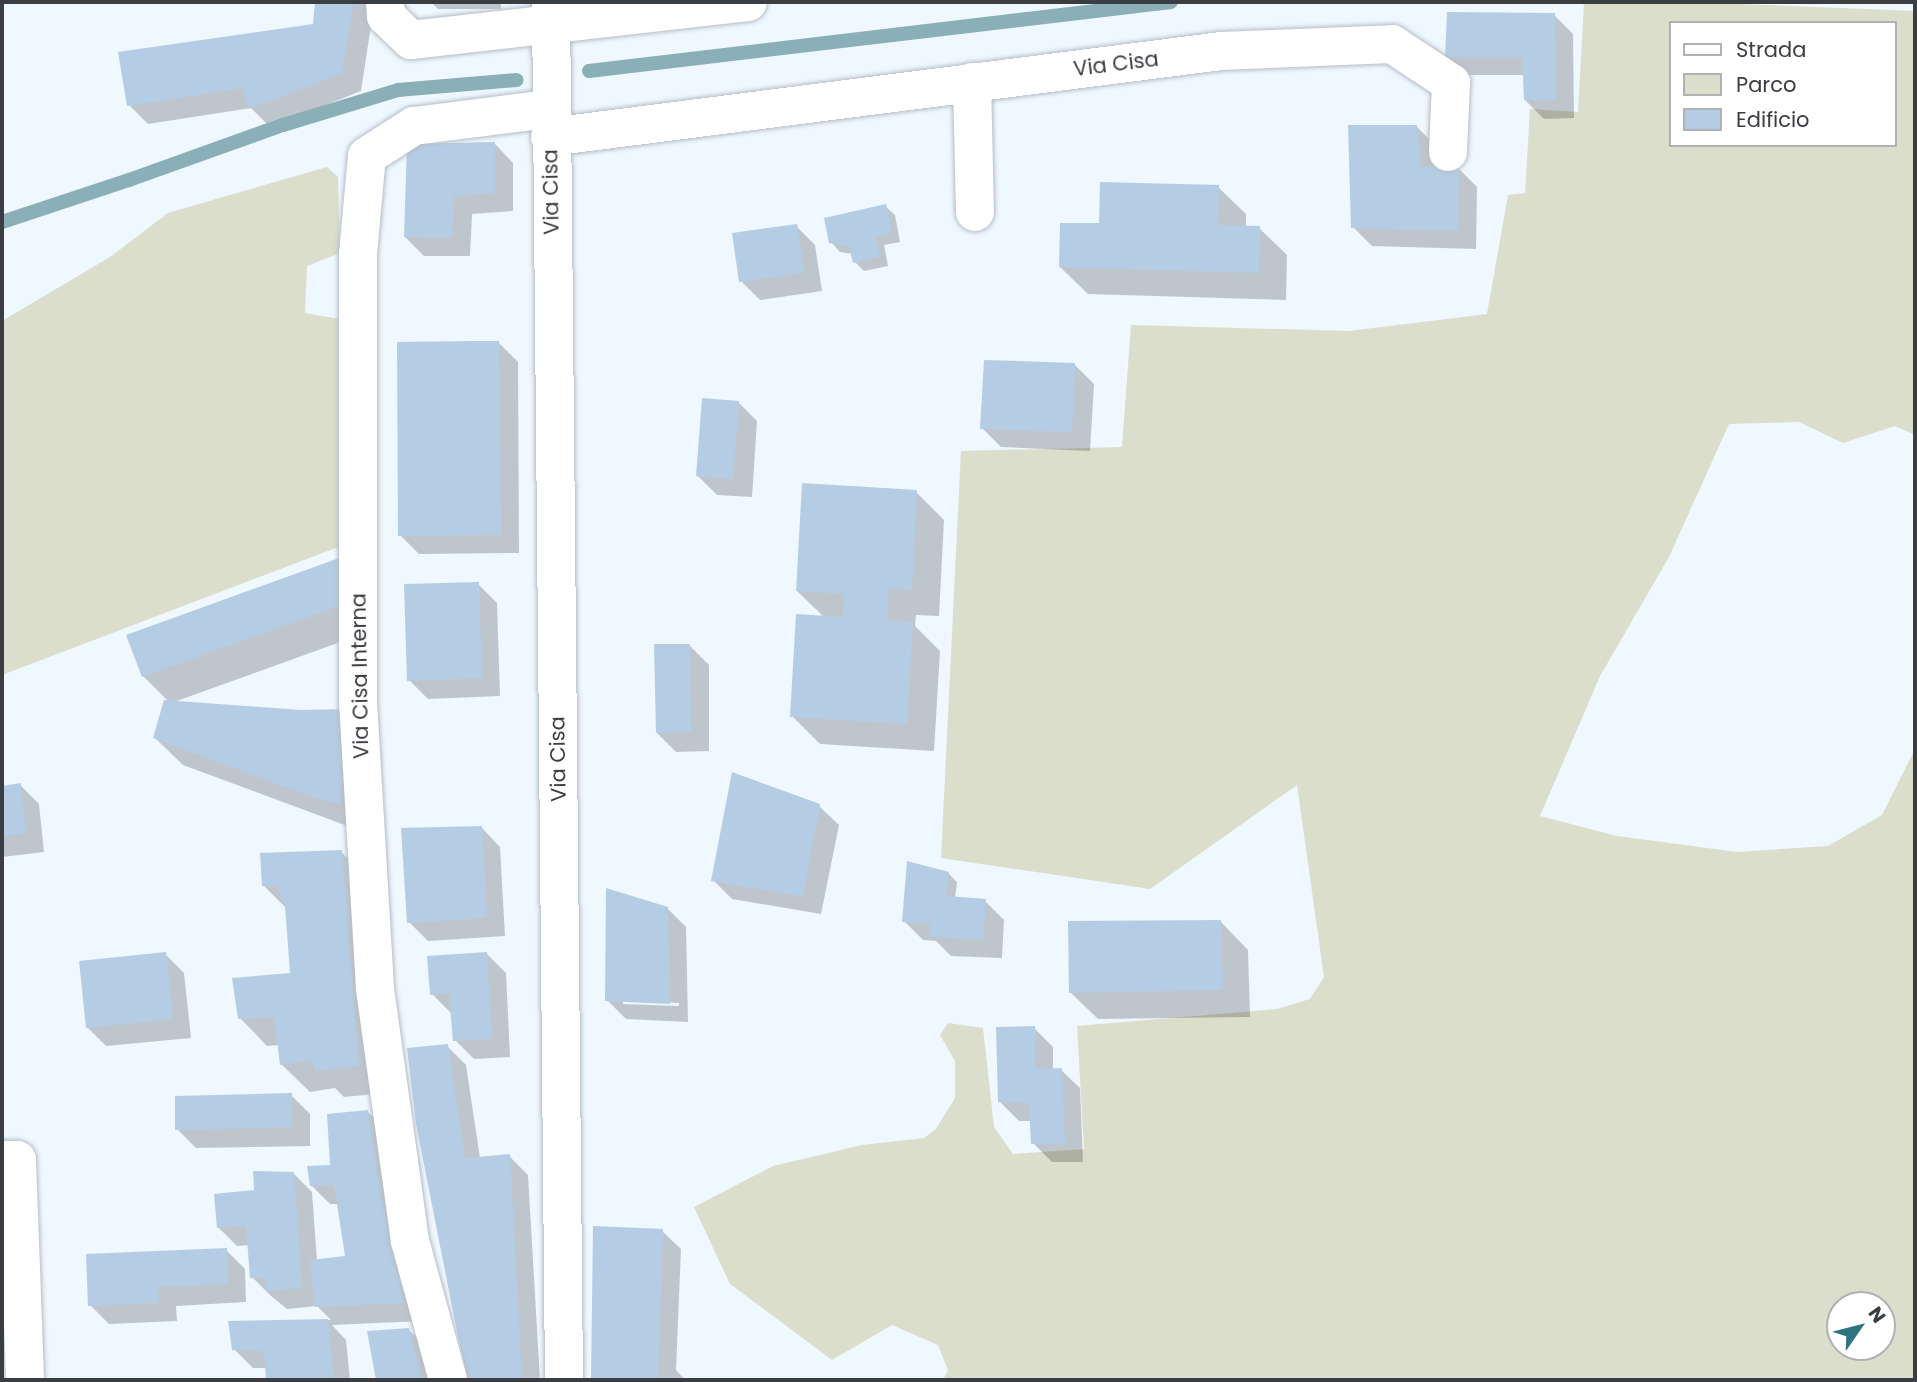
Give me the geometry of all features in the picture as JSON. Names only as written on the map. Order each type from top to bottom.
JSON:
[{"type":"street","points":[[385,2],[386,16],[411,40],[550,13],[748,2]]},
{"type":"street","name":"Via Cisa","points":[[550,13],[564,1380]]},
{"type":"street","name":"Via Cisa","points":[[550,123],[972,82],[1221,51],[1392,44],[1451,83],[1448,152]]},
{"type":"street","points":[[972,82],[975,212]]},
{"type":"street","name":"Via Cisa Interna","points":[[447,1380],[410,1241],[375,988],[358,705],[358,254],[367,156],[414,126],[550,123]]},
{"type":"street","points":[[2,1160],[17,1160],[25,1380]]},
{"type":"green space","points":[[1584,2],[1689,2],[1915,11],[1915,435],[1895,426],[1843,443],[1799,422],[1729,424],[1669,557],[1600,676],[1540,816],[1617,836],[1737,852],[1828,846],[1882,815],[1915,749],[1915,1380],[943,1380],[948,1370],[938,1345],[892,1325],[832,1360],[730,1284],[694,1207],[773,1166],[862,1145],[924,1138],[936,1129],[955,1098],[955,1061],[940,1035],[948,1023],[983,1028],[994,1127],[1013,1154],[1084,1149],[1077,1026],[1277,1009],[1310,999],[1324,977],[1297,785],[1150,889],[941,858],[961,451],[1122,447],[1131,325],[1349,331],[1487,314],[1508,195],[1525,193],[1530,109],[1578,112]]},
{"type":"green space","points":[[327,167],[338,177],[340,253],[307,266],[305,313],[339,319],[341,546],[2,675],[2,321],[110,257],[168,213]]},
{"type":"building","points":[[315,2],[354,2],[342,73],[249,109],[242,88],[127,106],[118,52],[313,24]]},
{"type":"building","points":[[1447,12],[1555,13],[1556,100],[1524,100],[1522,57],[1445,57]]},
{"type":"building","points":[[1348,125],[1417,125],[1421,167],[1459,167],[1458,231],[1351,228]]},
{"type":"building","points":[[495,142],[495,193],[454,196],[452,238],[404,237],[407,144]]},
{"type":"building","points":[[1100,182],[1219,185],[1218,225],[1260,226],[1259,273],[1059,267],[1060,223],[1099,223]]},
{"type":"building","points":[[886,204],[892,233],[876,237],[880,257],[853,263],[849,246],[829,243],[824,218]]},
{"type":"building","points":[[797,224],[804,273],[739,282],[732,233]]},
{"type":"building","points":[[499,341],[501,535],[398,536],[397,342]]},
{"type":"building","points":[[984,360],[1075,363],[1072,432],[980,429]]},
{"type":"building","points":[[702,398],[739,401],[733,479],[696,476]]},
{"type":"building","points":[[802,483],[917,490],[912,590],[889,588],[887,620],[913,622],[907,724],[790,717],[796,614],[843,617],[844,594],[796,591]]},
{"type":"building","points":[[342,557],[341,605],[142,677],[126,635]]},
{"type":"building","points":[[479,582],[482,678],[407,681],[404,584]]},
{"type":"building","points":[[654,644],[690,644],[691,732],[656,733]]},
{"type":"building","points":[[164,700],[301,710],[344,709],[341,803],[321,800],[153,738]]},
{"type":"building","points":[[732,772],[820,804],[803,896],[711,881]]},
{"type":"building","points":[[21,783],[26,833],[2,836],[2,786]]},
{"type":"building","points":[[482,826],[487,918],[407,923],[401,828]]},
{"type":"building","points":[[342,850],[359,1066],[315,1071],[311,1060],[280,1065],[274,1017],[238,1019],[232,978],[290,973],[285,906],[277,886],[262,886],[260,853]]},
{"type":"building","points":[[907,861],[949,872],[946,896],[986,899],[983,940],[930,937],[930,924],[902,922]]},
{"type":"building","points":[[606,888],[668,907],[670,1004],[605,1001]]},
{"type":"building","points":[[1221,920],[1223,990],[1069,993],[1068,921]]},
{"type":"building","points":[[166,952],[173,1019],[86,1028],[79,961]]},
{"type":"building","points":[[487,952],[492,1039],[453,1041],[449,993],[430,995],[427,956]]},
{"type":"building","points":[[1035,1026],[1035,1069],[1062,1068],[1065,1144],[1031,1144],[1029,1103],[998,1102],[996,1027]]},
{"type":"building","points":[[448,1044],[465,1158],[510,1154],[522,1380],[468,1380],[458,1337],[416,1124],[407,1048]]},
{"type":"building","points":[[292,1093],[292,1127],[175,1130],[175,1096]]},
{"type":"building","points":[[368,1110],[378,1178],[405,1303],[315,1307],[310,1260],[345,1256],[334,1185],[310,1186],[307,1166],[330,1165],[327,1114]]},
{"type":"building","points":[[253,1171],[294,1172],[302,1288],[266,1291],[265,1278],[250,1278],[246,1226],[217,1228],[214,1194],[254,1190]]},
{"type":"building","points":[[593,1226],[663,1229],[658,1380],[591,1380]]},
{"type":"building","points":[[227,1248],[228,1284],[158,1287],[159,1303],[88,1306],[86,1254]]},
{"type":"building","points":[[328,1319],[334,1380],[266,1380],[264,1351],[232,1350],[228,1321]]},
{"type":"building","points":[[409,1328],[422,1380],[376,1380],[367,1331]]},
{"type":"waterway","points":[[589,71],[1171,2]]},
{"type":"waterway","points":[[2,222],[283,125],[398,90],[517,80]]}]
